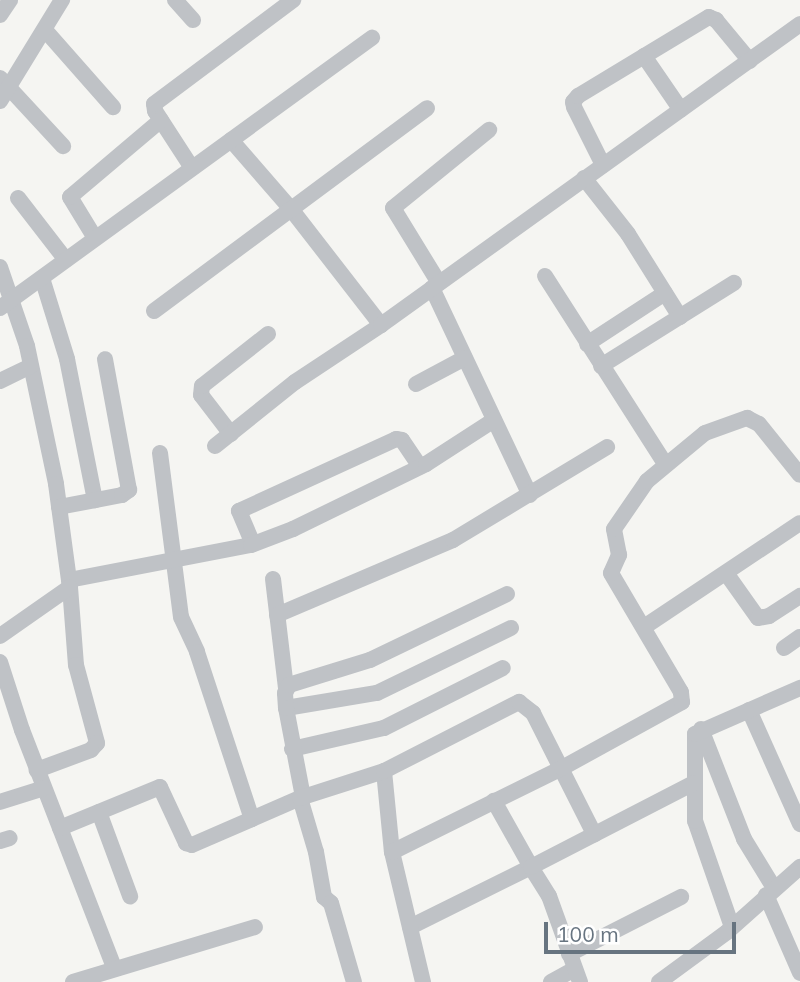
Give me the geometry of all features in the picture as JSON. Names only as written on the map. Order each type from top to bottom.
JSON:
[{"type":"street","points":[[0,15],[10,0]]},
{"type":"street","points":[[0,101],[5,82],[45,30],[62,0]]},
{"type":"street","points":[[176,0],[193,20]]},
{"type":"street","points":[[192,168],[154,108],[156,103],[293,0]]},
{"type":"street","points":[[603,164],[573,103],[578,96],[709,17],[716,20],[750,61]]},
{"type":"street","points":[[215,446],[295,382],[381,325],[800,24]]},
{"type":"street","points":[[45,30],[113,107]]},
{"type":"street","points":[[6,303],[372,38]]},
{"type":"street","points":[[644,55],[681,110]]},
{"type":"street","points":[[5,82],[63,146]]},
{"type":"street","points":[[154,310],[426,108]]},
{"type":"street","points":[[95,239],[69,197],[161,120]]},
{"type":"street","points":[[489,130],[393,208],[435,285],[465,358],[530,495]]},
{"type":"street","points":[[231,140],[291,209],[381,325]]},
{"type":"street","points":[[584,178],[628,234],[680,317]]},
{"type":"street","points":[[18,198],[66,260]]},
{"type":"street","points":[[0,267],[6,303],[32,366],[59,507],[76,665],[97,743],[91,750],[37,770]]},
{"type":"street","points":[[545,276],[665,464]]},
{"type":"street","points":[[42,278],[67,359],[95,500]]},
{"type":"street","points":[[601,366],[734,283]]},
{"type":"street","points":[[587,344],[665,293]]},
{"type":"street","points":[[231,434],[201,395],[202,386],[268,334]]},
{"type":"street","points":[[416,384],[465,358]]},
{"type":"street","points":[[59,507],[125,494],[129,486],[105,359]]},
{"type":"street","points":[[0,381],[32,366]]},
{"type":"street","points":[[392,852],[562,768],[682,702],[681,692],[612,576],[619,555],[612,532],[647,481],[665,464],[710,431],[737,420],[753,419],[800,474]]},
{"type":"street","points":[[0,636],[69,584],[253,544],[293,528],[420,467],[494,420]]},
{"type":"street","points":[[253,544],[239,511],[396,439],[402,440],[420,467]]},
{"type":"street","points":[[277,615],[423,554],[494,518],[607,447]]},
{"type":"street","points":[[160,453],[181,617],[197,652],[252,819]]},
{"type":"street","points":[[644,627],[800,523]]},
{"type":"street","points":[[726,573],[758,618],[769,616],[800,596]]},
{"type":"street","points":[[272,579],[292,749],[324,897],[331,903],[354,982]]},
{"type":"street","points":[[286,688],[296,681],[370,660],[507,594]]},
{"type":"street","points":[[286,708],[377,693],[511,628]]},
{"type":"street","points":[[784,648],[800,637]]},
{"type":"street","points":[[0,663],[37,770],[114,967]]},
{"type":"street","points":[[292,749],[384,728],[503,668]]},
{"type":"street","points":[[732,927],[699,839],[694,783],[694,739],[701,729],[800,688]]},
{"type":"street","points":[[60,828],[160,788],[189,845],[302,797],[384,771],[519,702],[533,713],[594,834]]},
{"type":"street","points":[[749,710],[800,824]]},
{"type":"street","points":[[701,729],[799,968]]},
{"type":"street","points":[[384,771],[392,852],[423,982]]},
{"type":"street","points":[[410,927],[694,783]]},
{"type":"street","points":[[0,802],[44,788]]},
{"type":"street","points":[[494,801],[549,896],[574,968]]},
{"type":"street","points":[[99,812],[130,896]]},
{"type":"street","points":[[659,982],[732,927],[800,867]]},
{"type":"street","points":[[551,982],[681,897]]},
{"type":"street","points":[[73,982],[114,967],[255,927]]}]
